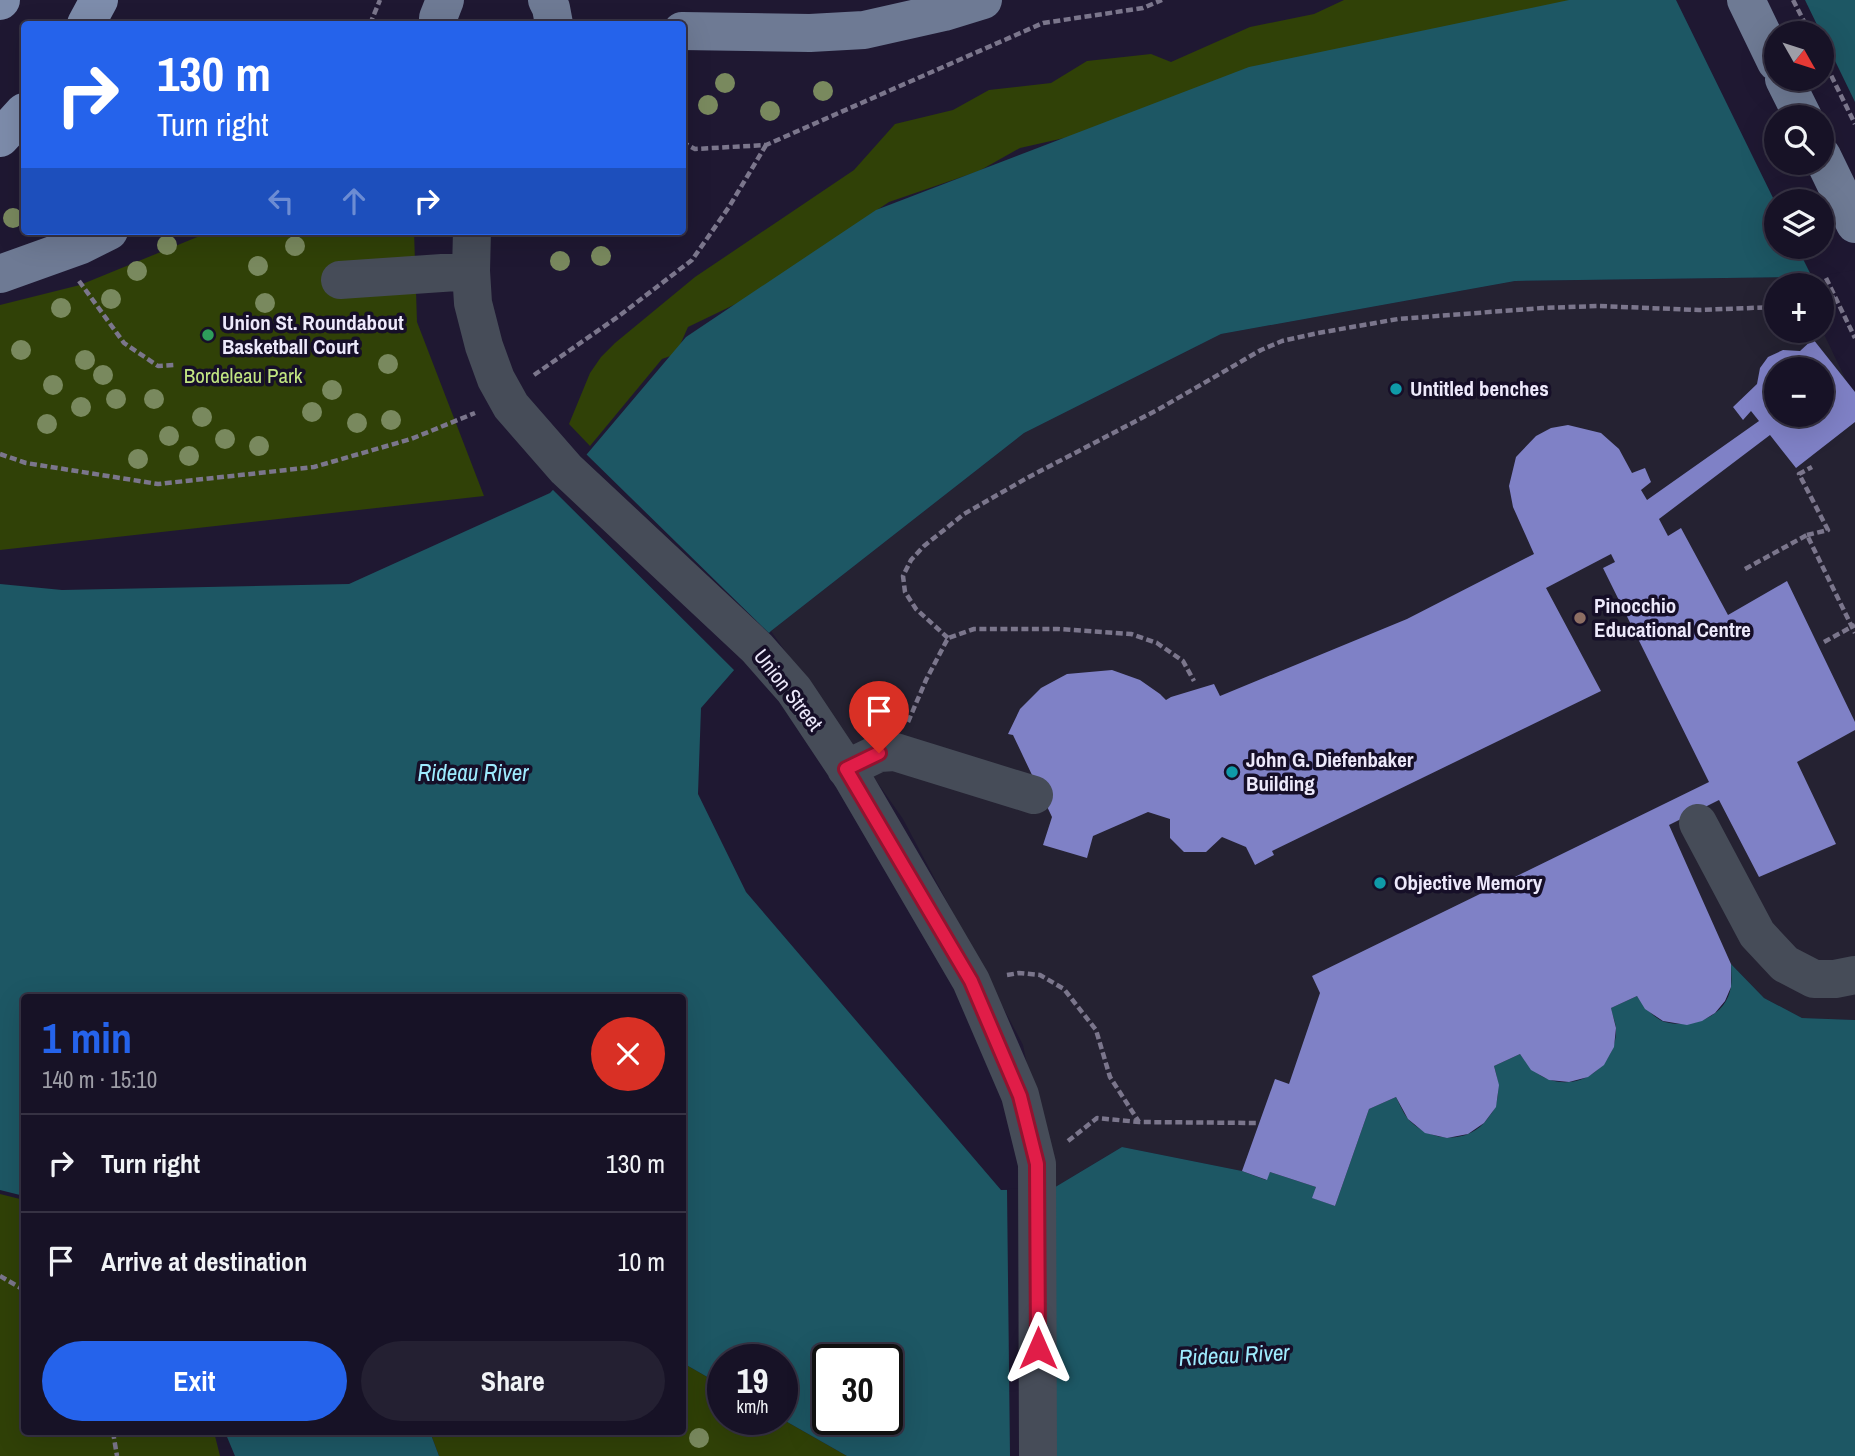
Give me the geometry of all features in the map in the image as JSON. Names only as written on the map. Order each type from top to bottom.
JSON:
[{"type":"highway","points":[[88,21],[99,0]]},
{"type":"highway","points":[[0,138],[21,115]]},
{"type":"main road","points":[[438,21],[445,0]]},
{"type":"main road","points":[[547,0],[553,21]]},
{"type":"main road","points":[[686,31],[810,33],[864,30],[944,12],[983,0]]},
{"type":"main road","points":[[1746,0],[1764,37]]},
{"type":"main road","points":[[1831,175],[1855,224]]},
{"type":"main road","points":[[0,274],[81,245],[101,235]]},
{"type":"street","name":"Union Street","points":[[472,235],[473,303],[496,379],[511,406],[566,469],[757,648],[794,690],[846,769],[971,981],[1020,1096],[1037,1176],[1038,1456]]},
{"type":"street","points":[[340,280],[471,271]]},
{"type":"street","points":[[846,769],[879,753],[895,752],[1034,795]]},
{"type":"street","points":[[1698,823],[1757,934],[1785,964],[1814,979],[1855,975]]},
{"type":"path","points":[[371,21],[380,0]]},
{"type":"path","points":[[686,144],[695,149],[766,145],[1043,23],[1143,8],[1162,0]]},
{"type":"path","points":[[1793,0],[1804,21]]},
{"type":"path","points":[[1834,81],[1855,124]]},
{"type":"path","points":[[524,381],[619,316],[692,260],[729,207],[766,145]]},
{"type":"path","points":[[76,277],[124,343],[159,366],[174,365]]},
{"type":"path","points":[[1835,297],[1855,338]]},
{"type":"path","points":[[948,638],[916,609],[905,592],[903,576],[911,560],[925,546],[964,514],[1159,409],[1261,350],[1282,341],[1398,318],[1445,314],[1599,306],[1699,310],[1764,307]]},
{"type":"path","points":[[0,454],[26,463],[158,484],[314,467],[411,439],[482,410]]},
{"type":"path","points":[[1745,569],[1807,535],[1828,530],[1799,474],[1812,467]]},
{"type":"path","points":[[1807,535],[1855,633]]},
{"type":"path","points":[[1824,642],[1853,626]]},
{"type":"path","points":[[895,752],[926,680],[948,638],[974,629],[1058,629],[1131,634],[1157,643],[1183,662],[1194,681]]},
{"type":"path","points":[[971,981],[1019,973],[1040,975],[1065,989],[1096,1030],[1110,1077],[1139,1122]]},
{"type":"path","points":[[1037,1176],[1097,1118],[1139,1122],[1259,1123]]},
{"type":"path","points":[[0,1276],[21,1288]]},
{"type":"path","points":[[114,1435],[117,1456]]},
{"type":"shaded area","points":[[1764,277],[1764,343],[1828,343],[1855,399],[1855,1020],[1802,1018],[1764,998],[1732,965],[1731,987],[1725,1001],[1715,1013],[1702,1021],[1687,1025],[1663,1021],[1645,1009],[1616,1028],[1614,1047],[1604,1065],[1588,1077],[1569,1082],[1549,1080],[1495,1066],[1499,1085],[1496,1107],[1484,1123],[1468,1134],[1447,1138],[1425,1133],[1408,1119],[1335,1206],[1242,1171],[1122,1147],[1052,1189],[1023,1045],[903,819],[771,631],[1024,433],[1221,334],[1515,281]]},
{"type":"green space","points":[[1344,0],[1612,0],[1166,115],[1020,148],[979,171],[889,202],[742,301],[688,327],[676,354],[662,359],[590,446],[569,424],[590,373],[615,343],[695,277],[854,170],[895,124],[953,110],[989,90],[1051,83],[1087,61],[1151,54],[1171,62],[1250,27],[1314,14]]},
{"type":"green space","name":"Bordeleau Park","points":[[202,235],[414,235],[417,322],[484,496],[0,550],[0,305],[80,285]]},
{"type":"green space","points":[[0,1194],[21,1199],[21,1435],[215,1435],[220,1456],[0,1456]]},
{"type":"green space","points":[[686,1365],[707,1377],[707,1435],[798,1435],[798,1428],[847,1456],[439,1456],[431,1435],[686,1435]]},
{"type":"water","name":"Rideau River","points":[[1569,0],[1855,0],[1855,267],[1820,273],[1764,273],[1764,277],[1515,281],[1221,334],[1024,433],[771,631],[701,708],[698,794],[746,892],[1001,1190],[1052,1189],[1122,1147],[1242,1171],[1266,1180],[1270,1172],[1316,1187],[1313,1198],[1335,1206],[1369,1109],[1396,1097],[1410,1121],[1428,1133],[1450,1138],[1471,1133],[1480,1127],[1495,1106],[1498,1089],[1494,1066],[1520,1054],[1532,1069],[1548,1079],[1573,1082],[1584,1078],[1604,1064],[1615,1042],[1616,1029],[1611,1008],[1637,996],[1649,1011],[1665,1022],[1697,1022],[1723,1006],[1731,983],[1731,964],[1764,998],[1802,1018],[1855,1020],[1855,1456],[847,1456],[798,1428],[798,1344],[707,1344],[707,1377],[686,1365],[686,994],[21,994],[21,1195],[0,1190],[0,584],[62,590],[349,584],[550,493],[587,454],[686,337],[876,210],[1249,67]]},
{"type":"water","points":[[226,1435],[431,1435],[439,1456],[235,1456]]},
{"type":"pier","points":[[1676,0],[1805,0],[1815,21],[1764,21],[1764,91],[1834,91],[1834,59],[1855,102],[1855,270],[1810,273],[1803,259],[1834,259],[1834,189],[1769,189]]},
{"type":"pier","points":[[584,452],[770,634],[735,671],[550,487]]},
{"type":"pier","points":[[1051,1188],[1053,1456],[1010,1456],[1007,1189]]},
{"type":"building","name":"John G. Diefenbaker Building","points":[[1809,343],[1816,343],[1827,357],[1768,357],[1783,350],[1800,351]]},
{"type":"building","name":"John G. Diefenbaker Building","points":[[1764,362],[1764,427],[1834,427],[1834,366],[1855,392],[1855,422],[1796,468],[1770,435],[1659,519],[1668,536],[1681,528],[1728,615],[1787,581],[1855,722],[1855,730],[1797,762],[1836,844],[1759,877],[1719,800],[1669,825],[1731,964],[1731,987],[1725,1001],[1715,1013],[1702,1021],[1687,1025],[1663,1021],[1645,1009],[1637,996],[1611,1008],[1616,1028],[1614,1047],[1604,1065],[1588,1077],[1569,1082],[1549,1080],[1531,1070],[1520,1054],[1494,1066],[1499,1085],[1496,1107],[1484,1123],[1468,1134],[1447,1138],[1425,1133],[1408,1119],[1396,1097],[1369,1109],[1335,1206],[1312,1198],[1316,1187],[1270,1172],[1267,1180],[1242,1171],[1275,1079],[1289,1084],[1320,993],[1312,976],[1709,782],[1603,568],[1615,562],[1611,554],[1546,588],[1601,691],[1272,851],[1274,855],[1255,865],[1246,847],[1222,837],[1206,852],[1184,852],[1170,838],[1170,819],[1148,812],[1093,836],[1087,858],[1043,845],[1052,817],[1013,735],[1008,734],[1020,709],[1041,688],[1067,674],[1112,670],[1140,680],[1166,700],[1214,684],[1220,696],[1407,619],[1534,554],[1513,507],[1509,486],[1516,457],[1536,436],[1551,428],[1568,425],[1601,433],[1619,449],[1632,473],[1645,468],[1651,482],[1641,490],[1647,500],[1759,421],[1751,411],[1743,420],[1733,407],[1757,384],[1760,368]]},
{"type":"place","name":"Union St. Roundabout Basketball Court","points":[[208,335]]},
{"type":"place","name":"Untitled benches","points":[[1396,389]]},
{"type":"place","name":"Pinocchio Educational Centre","points":[[1580,618]]},
{"type":"place","name":"John G. Diefenbaker Building","points":[[1232,772]]},
{"type":"place","name":"Objective Memory","points":[[1380,883]]},
{"type":"route","points":[[879,753],[846,769],[971,981],[1020,1096],[1037,1164],[1038,1348]]}]
